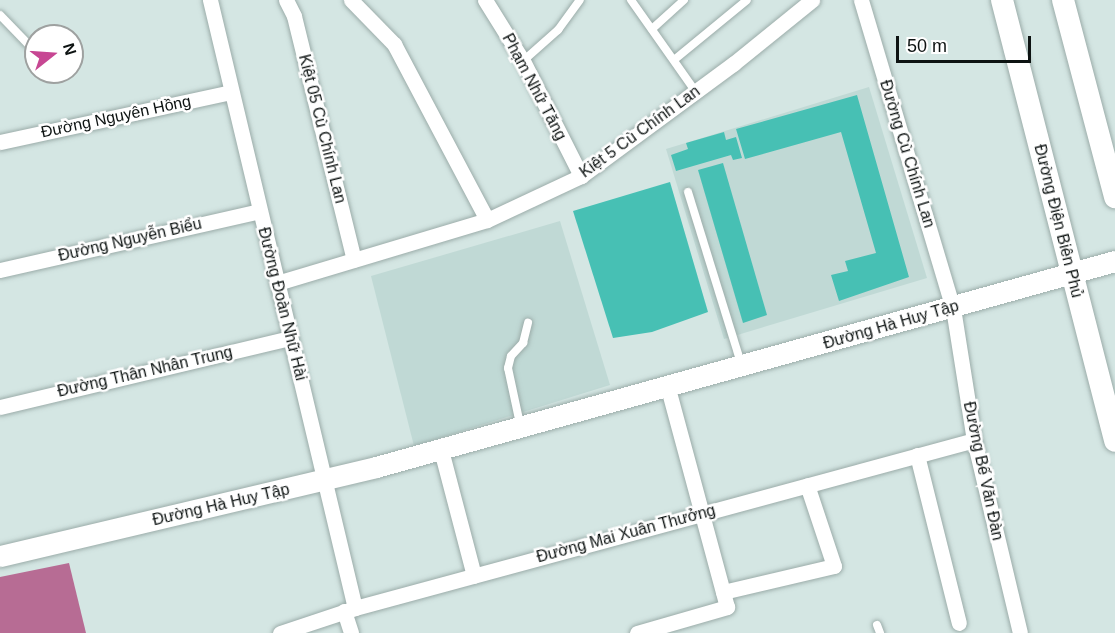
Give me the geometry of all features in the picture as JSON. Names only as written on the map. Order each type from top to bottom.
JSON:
[{"type":"main road","name":"Đường Điện Biên Phủ","points":[[1002,0],[1115,441]]},
{"type":"main road","points":[[1063,0],[1115,197]]},
{"type":"street","name":"Đường Đoàn Nhữ Hài","points":[[210,0],[325,480],[350,610],[351,633]]},
{"type":"street","name":"Kiệt 05 Cù Chính Lan","points":[[286,0],[294,16],[354,260]]},
{"type":"street","points":[[351,0],[394,44],[487,220]]},
{"type":"street","name":"Phạm Nhữ Tăng","points":[[485,0],[523,60],[581,176]]},
{"type":"street","name":"Kiệt 5 Cù Chính Lan","points":[[277,283],[487,220],[581,176],[696,92],[812,0]]},
{"type":"street","name":"Đường Cù Chính Lan","points":[[861,0],[953,308]]},
{"type":"street","name":"Đường Nguyên Hồng","points":[[0,142],[231,92]]},
{"type":"street","name":"Đường Nguyễn Biểu","points":[[0,270],[259,211]]},
{"type":"street","name":"Đường Hà Huy Tập","points":[[0,556],[325,480],[441,450],[1115,261]]},
{"type":"street","name":"Đường Bế Văn Đàn","points":[[953,308],[974,440],[1020,633]]},
{"type":"street","name":"Đường Thân Nhân Trung","points":[[0,407],[290,338]]},
{"type":"street","points":[[637,633],[727,607],[668,388]]},
{"type":"street","name":"Đường Mai Xuân Thưởng","points":[[279,633],[350,610],[974,440]]},
{"type":"street","points":[[441,450],[474,576]]},
{"type":"street","points":[[917,455],[959,623]]},
{"type":"street","points":[[723,592],[834,566],[807,485]]},
{"type":"lane","points":[[523,60],[558,30],[580,0]]},
{"type":"lane","points":[[631,0],[696,92]]},
{"type":"lane","points":[[652,29],[684,0]]},
{"type":"lane","points":[[674,60],[747,0]]},
{"type":"lane","points":[[0,15],[24,41]]},
{"type":"lane","points":[[688,192],[742,367]]},
{"type":"lane","points":[[521,428],[508,368],[511,356],[523,343],[528,323]]},
{"type":"shaded area","points":[[869,87],[927,278],[724,339],[666,149]]},
{"type":"shaded area","points":[[560,221],[610,385],[414,446],[371,276]]},
{"type":"shaded area","points":[[69,563],[86,633],[0,633],[0,577]]},
{"type":"building","points":[[857,95],[909,277],[839,301],[831,275],[848,271],[845,261],[876,253],[841,132],[745,159],[736,129]]},
{"type":"building","points":[[724,132],[726,140],[736,137],[742,158],[733,160],[731,155],[676,171],[671,155],[688,149],[686,143]]},
{"type":"building","points":[[723,163],[767,315],[743,323],[698,170]]},
{"type":"building","points":[[670,182],[708,312],[652,332],[613,338],[573,211]]}]
